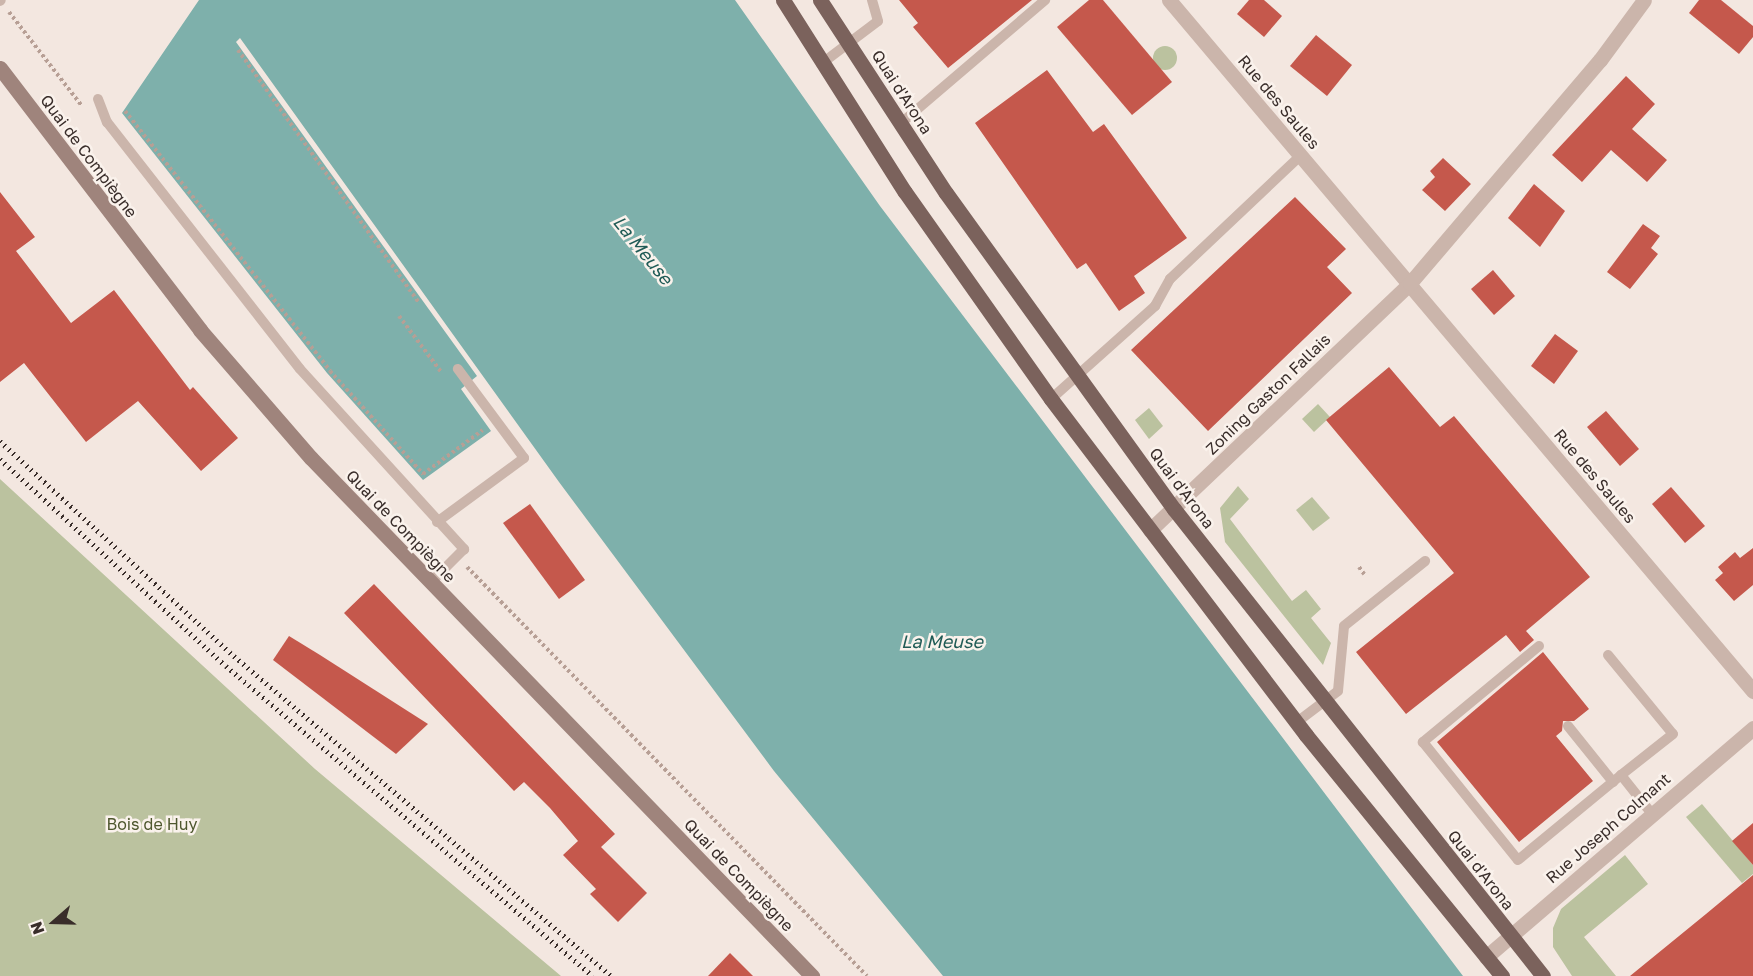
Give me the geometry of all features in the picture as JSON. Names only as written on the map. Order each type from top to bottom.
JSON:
[{"type":"main road","points":[[783,0],[821,64],[904,192],[1051,399],[1297,722],[1502,976]]},
{"type":"main road","name":"Quai d'Arona","points":[[820,0],[900,124],[1174,509],[1543,976]]},
{"type":"main road","name":"Quai de Compiègne","points":[[0,68],[200,330],[311,458],[812,976]]},
{"type":"street","name":"Rue des Saules","points":[[1168,0],[1410,283],[1753,691]]},
{"type":"street","points":[[1410,283],[1600,60],[1644,0]]},
{"type":"street","name":"Zoning Gaston Fallais","points":[[1150,530],[1410,283]]},
{"type":"street","name":"Rue Joseph Colmant","points":[[1486,957],[1753,728]]},
{"type":"lane","points":[[821,64],[878,21],[872,0]]},
{"type":"lane","points":[[900,124],[1045,0]]},
{"type":"lane","points":[[98,99],[107,123],[300,369],[464,549],[430,583]]},
{"type":"lane","points":[[1051,399],[1155,306],[1170,279],[1301,155]]},
{"type":"lane","points":[[437,522],[524,458],[458,369]]},
{"type":"lane","points":[[1297,722],[1338,691],[1344,626],[1425,561]]},
{"type":"lane","points":[[1539,646],[1423,742],[1518,860],[1673,734],[1608,655]]},
{"type":"lane","points":[[1568,726],[1652,814]]},
{"type":"path","points":[[238,50],[419,303]]},
{"type":"path","points":[[125,111],[330,370],[423,474],[483,429],[476,420]]},
{"type":"path","points":[[399,316],[448,382]]},
{"type":"path","points":[[1359,567],[1364,573]]},
{"type":"green space","points":[[1165,46],[1170,47],[1176,53],[1176,63],[1170,69],[1165,70],[1160,69],[1154,63],[1153,58],[1154,53],[1160,47]]},
{"type":"green space","points":[[1318,404],[1330,417],[1314,432],[1302,419]]},
{"type":"green space","points":[[1149,408],[1163,426],[1149,439],[1135,420]]},
{"type":"green space","name":"Bois de Huy","points":[[0,479],[315,769],[561,976],[0,976]]},
{"type":"green space","points":[[1238,486],[1249,499],[1230,519],[1292,601],[1306,590],[1321,609],[1311,618],[1331,643],[1323,665],[1225,542],[1220,508]]},
{"type":"green space","points":[[1312,497],[1330,518],[1313,531],[1296,510]]},
{"type":"green space","points":[[1702,804],[1753,865],[1753,874],[1742,883],[1686,817]]},
{"type":"green space","points":[[1625,855],[1648,884],[1584,937],[1616,976],[1572,976],[1553,947],[1553,928],[1561,909]]},
{"type":"water","name":"La Meuse","points":[[199,0],[735,0],[880,206],[1463,976],[943,976],[774,771],[559,482],[240,38],[236,42],[477,376],[461,389],[491,431],[423,480],[327,373],[122,113]]},
{"type":"building","points":[[899,0],[1032,0],[948,68],[913,27],[918,23]]},
{"type":"building","points":[[1089,0],[1103,0],[1172,82],[1132,115],[1057,27]]},
{"type":"building","points":[[1249,0],[1264,0],[1282,16],[1264,37],[1237,14]]},
{"type":"building","points":[[1699,0],[1721,0],[1753,26],[1753,37],[1739,54],[1689,13]]},
{"type":"building","points":[[1316,35],[1352,65],[1327,96],[1290,66]]},
{"type":"building","points":[[1047,70],[1093,132],[1104,124],[1187,238],[1134,276],[1145,293],[1119,311],[1086,263],[1077,269],[975,123]]},
{"type":"building","points":[[1626,76],[1655,104],[1632,129],[1667,160],[1647,182],[1611,150],[1582,182],[1552,155]]},
{"type":"building","points":[[1443,158],[1471,184],[1445,211],[1422,190],[1435,177],[1430,171]]},
{"type":"building","points":[[1534,184],[1565,211],[1540,247],[1508,218]]},
{"type":"building","points":[[0,192],[35,237],[16,251],[71,323],[114,290],[190,390],[193,387],[238,438],[201,471],[138,401],[86,442],[24,363],[0,382]]},
{"type":"building","points":[[1295,197],[1346,249],[1327,267],[1352,293],[1208,431],[1131,350]]},
{"type":"building","points":[[1643,224],[1660,236],[1651,248],[1658,254],[1630,289],[1607,272]]},
{"type":"building","points":[[1493,270],[1515,296],[1494,315],[1471,289]]},
{"type":"building","points":[[1555,334],[1578,351],[1554,384],[1531,366]]},
{"type":"building","points":[[1389,367],[1440,427],[1454,416],[1590,577],[1526,631],[1534,640],[1520,652],[1506,635],[1406,714],[1356,652],[1454,573],[1326,420]]},
{"type":"building","points":[[1606,411],[1639,449],[1620,466],[1587,427]]},
{"type":"building","points":[[1671,487],[1705,526],[1685,543],[1652,504]]},
{"type":"building","points":[[530,504],[585,580],[559,599],[503,523]]},
{"type":"building","points":[[1753,548],[1753,585],[1734,601],[1715,580],[1723,573],[1718,567],[1735,552],[1740,558]]},
{"type":"building","points":[[374,584],[615,834],[601,847],[647,893],[618,922],[590,894],[596,889],[563,855],[578,841],[550,808],[524,782],[514,791],[344,613]]},
{"type":"building","points":[[289,636],[428,724],[396,754],[273,660]]},
{"type":"building","points":[[1543,652],[1589,709],[1574,721],[1563,721],[1562,731],[1556,736],[1593,781],[1519,842],[1437,742]]},
{"type":"building","points":[[1753,823],[1753,865],[1732,841]]},
{"type":"building","points":[[1753,875],[1753,976],[1630,976],[1706,914]]},
{"type":"building","points":[[730,953],[753,976],[708,976]]},
{"type":"railway","points":[[0,441],[234,656],[611,976]]},
{"type":"railway","points":[[0,459],[226,666],[593,976]]}]
